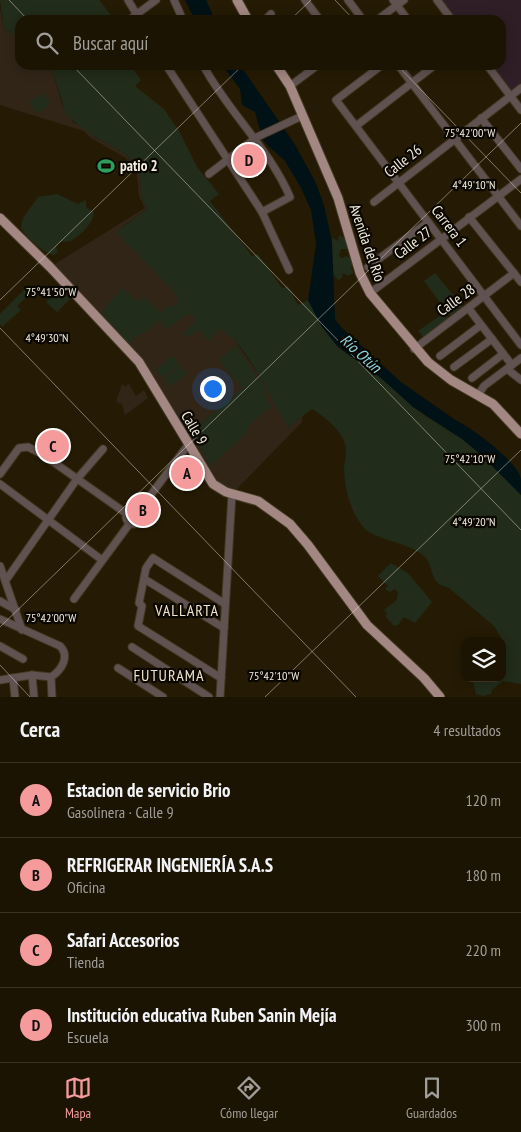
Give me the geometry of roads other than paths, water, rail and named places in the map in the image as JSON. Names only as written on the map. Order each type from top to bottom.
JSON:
[{"type":"main road","points":[[237,0],[245,15]]},
{"type":"main road","name":"Avenida del Río","points":[[279,70],[290,86],[338,198],[360,273],[370,293],[414,349],[440,372],[500,409],[521,434]]},
{"type":"main road","name":"Calle 9","points":[[0,218],[50,267],[139,362],[213,484],[221,490],[258,501],[290,524],[308,545],[367,625],[424,678],[440,697]]},
{"type":"street","points":[[128,0],[138,15]]},
{"type":"street","points":[[141,15],[156,0]]},
{"type":"street","points":[[174,0],[181,15]]},
{"type":"street","points":[[305,0],[316,15]]},
{"type":"street","points":[[348,0],[359,15]]},
{"type":"street","points":[[382,15],[395,3],[404,0]]},
{"type":"street","points":[[437,0],[448,15]]},
{"type":"street","points":[[395,3],[404,15]]},
{"type":"street","points":[[169,70],[262,212],[289,270]]},
{"type":"street","points":[[207,70],[274,165],[290,197],[262,212]]},
{"type":"street","points":[[290,86],[311,70]]},
{"type":"street","name":"Carrera 1","points":[[375,70],[336,100],[521,345]]},
{"type":"street","points":[[402,70],[521,226]]},
{"type":"street","points":[[356,126],[428,70]]},
{"type":"street","points":[[491,70],[521,110]]},
{"type":"street","name":"Calle 26","points":[[374,202],[521,88]]},
{"type":"street","points":[[209,174],[255,138],[302,116]]},
{"type":"street","points":[[481,118],[521,169]]},
{"type":"street","name":"Calle 27","points":[[370,293],[521,179]]},
{"type":"street","points":[[469,217],[521,282]]},
{"type":"street","points":[[368,267],[428,222]]},
{"type":"street","name":"Calle 28","points":[[414,349],[514,273]]},
{"type":"street","points":[[469,308],[503,354],[509,367],[521,380]]},
{"type":"street","points":[[440,356],[481,325]]},
{"type":"street","points":[[454,368],[492,339]]},
{"type":"street","points":[[472,378],[503,354]]},
{"type":"street","points":[[478,395],[484,386],[521,358]]},
{"type":"street","points":[[138,512],[188,445]]},
{"type":"street","points":[[0,474],[14,453],[23,446],[42,454],[127,514],[130,523]]},
{"type":"street","points":[[6,580],[77,479],[103,449]]},
{"type":"street","points":[[0,484],[102,560]]},
{"type":"street","points":[[220,697],[232,494]]},
{"type":"street","points":[[127,514],[131,511],[138,512]]},
{"type":"street","points":[[74,599],[130,523],[138,522],[140,518],[138,512]]},
{"type":"street","points":[[221,678],[138,626],[142,606],[139,603],[146,580],[146,568],[153,558],[225,604]]},
{"type":"street","points":[[0,566],[22,630]]},
{"type":"street","points":[[146,580],[224,628]]},
{"type":"street","points":[[0,601],[16,610]]},
{"type":"street","points":[[0,619],[60,646],[64,651],[65,657],[60,669],[51,677],[32,675],[0,680]]},
{"type":"street","points":[[0,646],[23,659]]},
{"type":"street","points":[[132,647],[210,697]]},
{"type":"street","points":[[118,668],[163,697]]},
{"type":"street","points":[[32,675],[34,697]]},
{"type":"street","points":[[51,677],[52,697]]},
{"type":"street","points":[[13,678],[15,697]]},
{"type":"water","points":[[185,0],[206,0],[213,15],[192,15]]},
{"type":"water","name":"Río Otún","points":[[226,70],[243,70],[294,143],[315,181],[324,205],[332,241],[335,319],[341,327],[401,382],[473,430],[503,455],[518,472],[521,479],[521,495],[479,453],[462,439],[413,407],[381,378],[338,347],[322,327],[308,300],[316,244],[311,210],[285,161],[262,138],[255,112],[242,105],[240,89]]},
{"type":"place","name":"Institución educativa Ruben Sanin Mejía","points":[[249,160]]},
{"type":"place","name":"patio 2","points":[[106,166]]},
{"type":"place","name":"Safari Accesorios","points":[[53,446]]},
{"type":"place","name":"Estacion de servicio Brio","points":[[187,473]]},
{"type":"place","name":"REFRIGERAR INGENIERÍA S.A.S","points":[[143,510]]},
{"type":"district","name":"VALLARTA","points":[[187,610]]},
{"type":"district","name":"FUTURAMA","points":[[169,675]]}]
